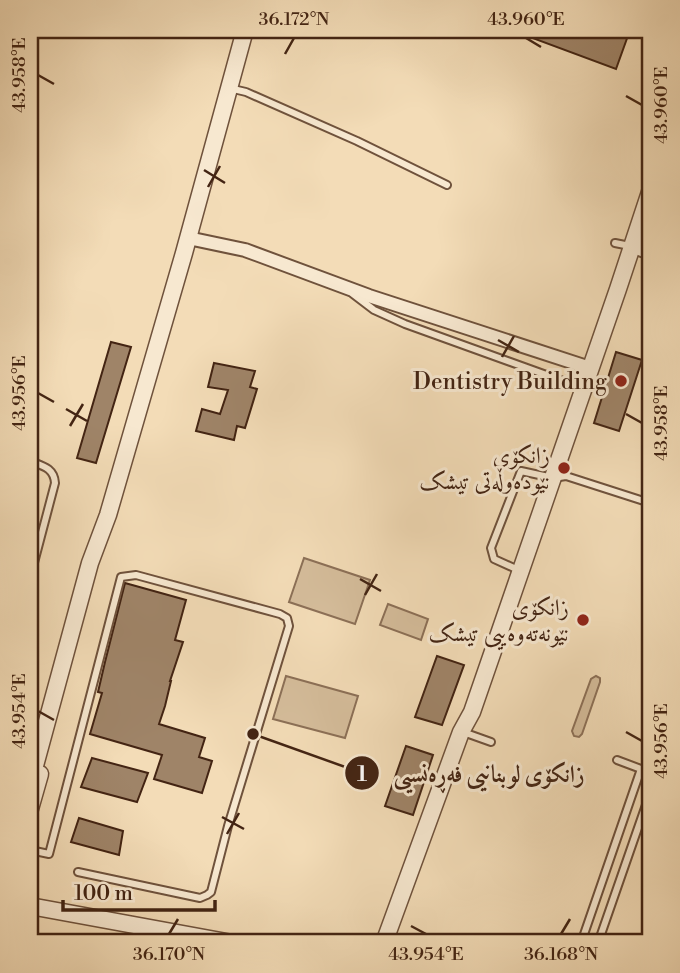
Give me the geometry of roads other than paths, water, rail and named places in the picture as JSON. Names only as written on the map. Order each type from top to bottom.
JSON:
[{"type":"street","points":[[30,809],[32,779],[98,565],[108,515],[245,30]]},
{"type":"street","points":[[461,732],[465,709],[514,568],[618,289],[650,192]]},
{"type":"street","points":[[188,238],[245,250],[345,287],[584,366]]},
{"type":"street","points":[[631,246],[650,253]]},
{"type":"street","points":[[384,943],[461,732],[472,712],[577,386],[612,287],[631,246]]},
{"type":"street","points":[[30,906],[232,943]]},
{"type":"lane","points":[[229,88],[246,92],[357,141],[447,186]]},
{"type":"lane","points":[[615,243],[631,246]]},
{"type":"lane","points":[[345,287],[374,310],[405,324],[577,386]]},
{"type":"lane","points":[[30,461],[50,469],[55,483],[30,578]]},
{"type":"lane","points":[[514,568],[494,559],[491,548],[521,471],[549,477],[566,476],[650,503]]},
{"type":"lane","points":[[30,850],[49,854],[121,577],[136,575],[281,614],[287,618],[289,626],[208,895],[200,898],[78,872]]},
{"type":"lane","points":[[461,732],[491,742]]},
{"type":"lane","points":[[580,943],[641,769],[617,761]]},
{"type":"lane","points":[[598,943],[647,802]]},
{"type":"place","name":"Dentistry Building","points":[[621,381]]},
{"type":"place","name":"زانکۆی نێودەوڵەتی تیشک","points":[[564,468]]},
{"type":"place","name":"زانکۆی نێونەتەوەییی تیشک","points":[[583,620]]},
{"type":"place","name":"زانکۆی لوبنانیی فەڕەنسیی","points":[[253,734]]}]
